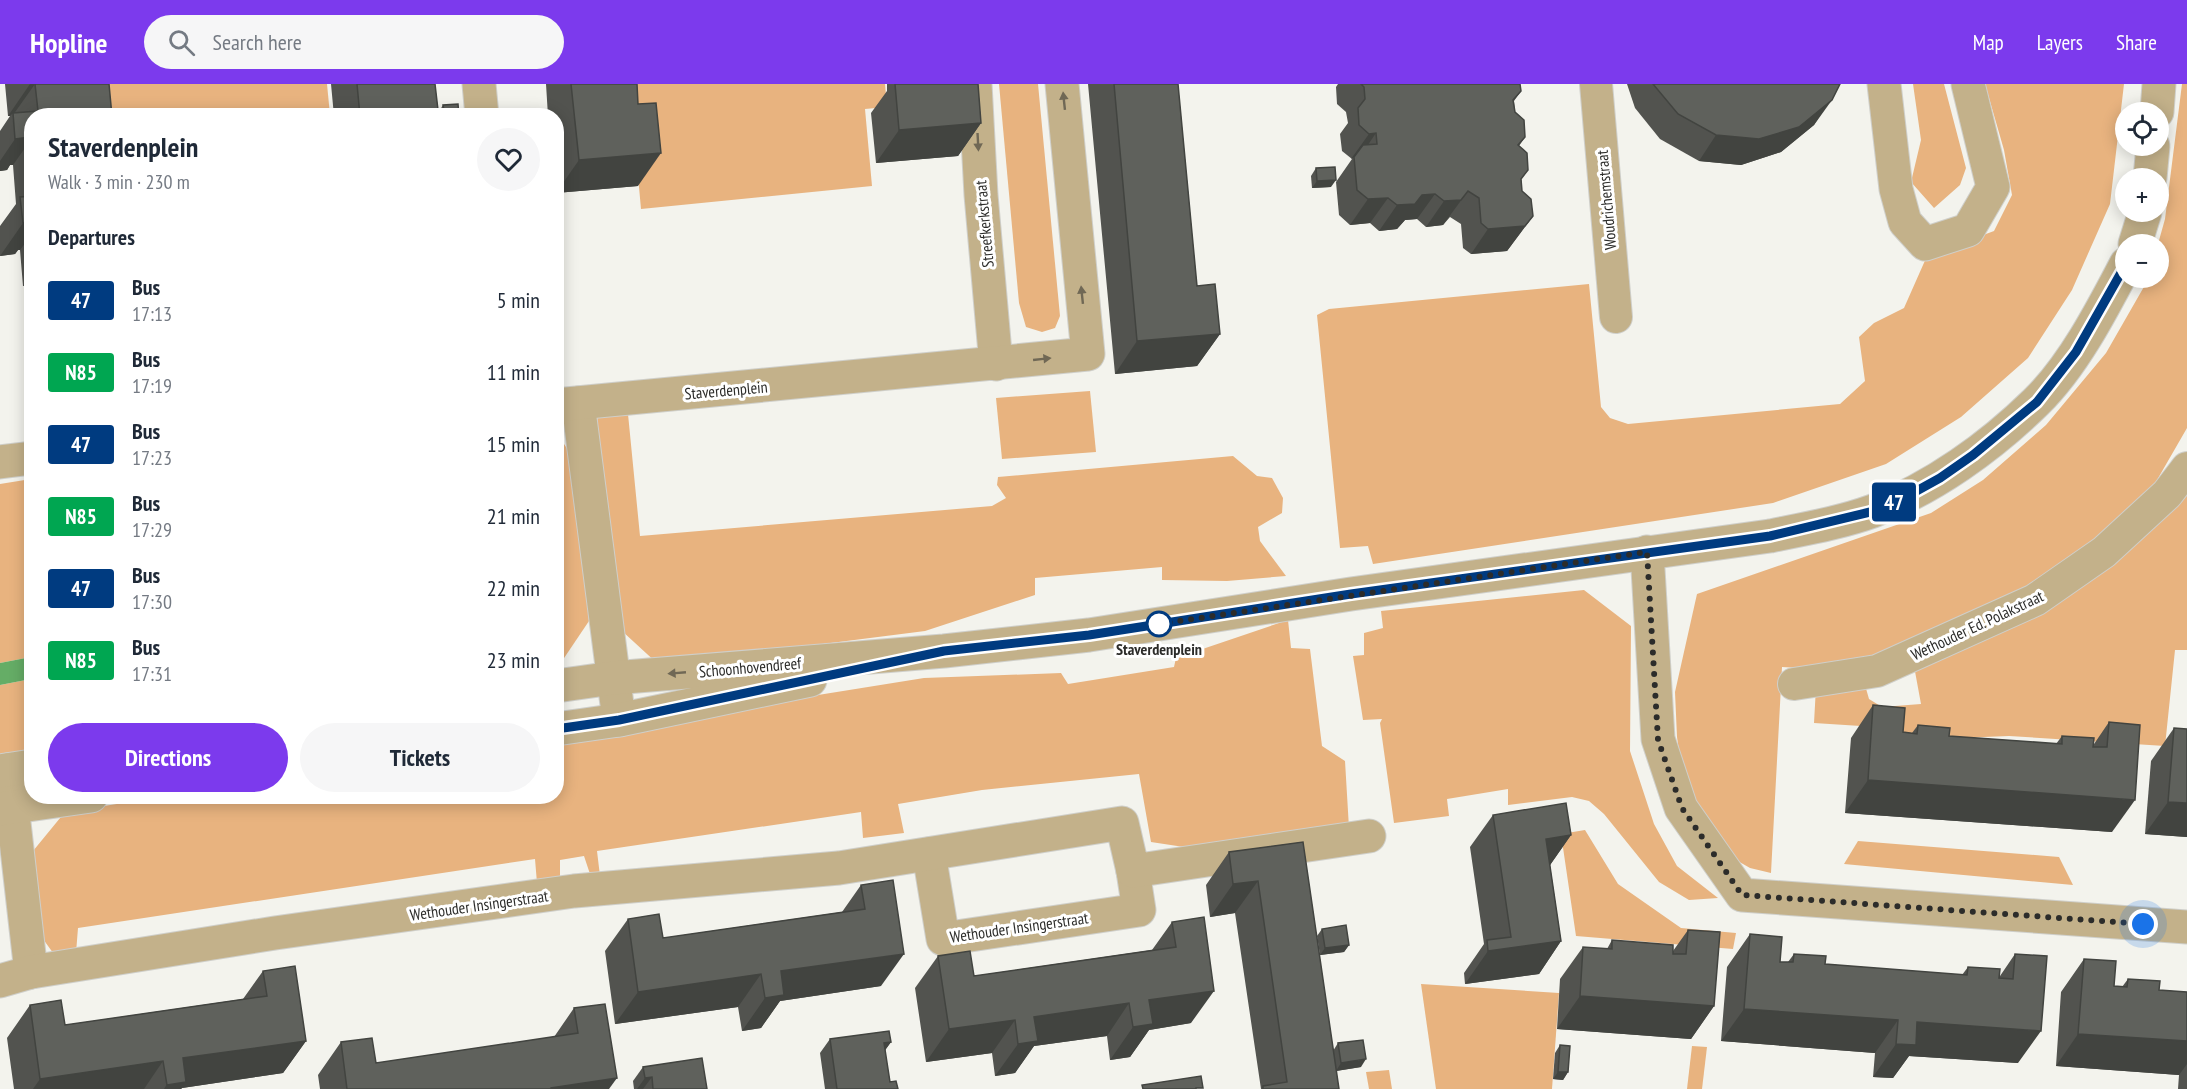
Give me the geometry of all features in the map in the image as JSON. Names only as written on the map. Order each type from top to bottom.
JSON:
[{"type":"street","points":[[479,84],[481,108]]},
{"type":"street","name":"Streefkerkstraat","points":[[975,84],[981,195],[996,364]]},
{"type":"street","name":"Staverdenplein","points":[[619,720],[567,404],[1088,354],[1062,84]]},
{"type":"street","name":"Woudrichemstraat","points":[[1596,84],[1616,317]]},
{"type":"street","points":[[1884,84],[1896,189],[1905,222],[1925,244],[1968,230],[1993,187],[1968,84]]},
{"type":"street","points":[[2158,102],[2159,84]]},
{"type":"street","name":"Schoonhovendreef","points":[[564,685],[613,678],[944,651],[1089,635],[1647,552],[1770,536],[1832,522],[1902,499],[1940,478],[1973,455],[2037,402],[2076,352],[2115,283]]},
{"type":"street","points":[[0,462],[24,459]]},
{"type":"street","name":"Wethouder Ed. Polakstraat","points":[[1794,684],[1877,671],[2035,600],[2104,552],[2167,494],[2187,468]]},
{"type":"street","points":[[1647,552],[1658,740],[1682,808],[1742,895],[2187,927]]},
{"type":"street","name":"Schoonhovendreef","points":[[564,728],[619,720],[944,651]]},
{"type":"street","name":"Wethouder Insingerstraat","points":[[13,769],[6,808],[15,976],[275,933],[574,891],[840,868],[929,854],[1122,824],[1139,909],[943,939],[929,854]]},
{"type":"street","points":[[6,808],[35,804]]},
{"type":"street","points":[[1133,871],[1369,836]]},
{"type":"shaded area","points":[[86,84],[327,84],[329,108],[88,108]]},
{"type":"shaded area","points":[[612,84],[885,84],[887,107],[865,109],[872,186],[641,209],[634,132]]},
{"type":"shaded area","points":[[999,84],[1038,84],[1060,316],[1055,328],[1042,332],[1026,327],[1019,303]]},
{"type":"shaded area","points":[[1913,84],[1944,84],[1966,168],[1960,185],[1934,208],[1911,182],[1921,140]]},
{"type":"shaded area","points":[[1985,84],[2124,84],[2122,102],[2115,102],[2116,156],[2110,204],[2072,290],[2028,358],[1961,417],[1886,464],[1773,503],[1373,564],[1368,546],[1340,548],[1317,315],[1329,309],[1589,284],[1601,407],[1610,418],[1628,424],[1840,404],[1865,381],[1859,337],[1874,323],[1904,308],[1927,256],[1994,231],[2012,195],[2004,150]]},
{"type":"shaded area","points":[[2182,84],[2187,84],[2187,428],[2153,487],[2054,574],[1861,671],[1869,699],[1882,707],[1921,704],[1914,666],[2053,593],[2187,466],[2187,650],[2175,650],[2165,746],[2009,736],[1909,740],[1892,728],[1814,723],[1817,669],[1782,667],[1771,873],[1750,868],[1722,852],[1684,785],[1677,737],[1675,692],[1697,594],[1931,513],[1983,480],[2046,425],[2106,353],[2143,288],[2169,288],[2169,234],[2161,234],[2164,222],[2169,222],[2169,187]]},
{"type":"shaded area","points":[[1090,391],[1096,452],[1002,459],[996,398]]},
{"type":"shaded area","points":[[628,414],[640,536],[992,506],[1006,498],[997,485],[998,477],[1233,456],[1257,476],[1272,478],[1283,498],[1282,513],[1258,527],[1260,541],[1286,576],[1227,581],[1162,580],[1162,567],[1035,578],[1035,595],[925,631],[659,665],[622,631],[600,462],[597,416]]},
{"type":"shaded area","points":[[564,444],[574,459],[589,621],[564,658]]},
{"type":"shaded area","points":[[24,480],[24,658],[0,663],[0,484]]},
{"type":"shaded area","points":[[1584,590],[1631,626],[1630,751],[1654,824],[1677,866],[1718,898],[1689,900],[1659,882],[1604,814],[1589,801],[1572,797],[1508,805],[1508,789],[1447,799],[1449,816],[1394,823],[1380,723],[1382,719],[1363,720],[1353,656],[1364,655],[1364,633],[1383,628],[1381,611]]},
{"type":"shaded area","points":[[1288,620],[1291,648],[1310,649],[1322,746],[1345,761],[1349,828],[1197,849],[1151,842],[1139,774],[982,790],[898,804],[904,833],[863,838],[861,812],[597,851],[600,876],[591,877],[584,856],[560,860],[560,879],[537,883],[535,859],[78,928],[76,953],[56,957],[43,939],[33,851],[65,812],[117,804],[564,804],[564,736],[924,678],[1061,673],[1068,684],[1174,667],[1176,658]]},
{"type":"shaded area","points":[[24,658],[24,680],[0,685],[0,663]]},
{"type":"shaded area","points":[[24,680],[24,752],[0,757],[0,685]]},
{"type":"shaded area","points":[[1585,830],[1618,884],[1681,928],[1736,933],[1733,949],[1576,936],[1561,834]]},
{"type":"shaded area","points":[[1858,841],[2059,857],[2073,885],[1844,864]]},
{"type":"shaded area","points":[[1421,984],[1559,993],[1552,1089],[1436,1089]]},
{"type":"shaded area","points":[[1692,1046],[1707,1047],[1702,1089],[1687,1089]]},
{"type":"shaded area","points":[[1389,1070],[1392,1089],[1369,1089],[1366,1072]]},
{"type":"building","points":[[35,84],[109,84],[111,108],[38,108]]},
{"type":"building","points":[[357,84],[435,84],[438,108],[359,108]]},
{"type":"building","points":[[571,84],[637,84],[638,104],[656,103],[661,153],[579,160]]},
{"type":"building","points":[[895,84],[978,84],[981,123],[899,130]]},
{"type":"building","points":[[1114,84],[1178,84],[1197,286],[1215,284],[1220,334],[1137,341]]},
{"type":"building","points":[[1361,84],[1520,84],[1521,91],[1513,100],[1515,112],[1524,120],[1525,137],[1518,145],[1527,153],[1528,170],[1521,179],[1522,191],[1531,199],[1533,216],[1525,226],[1488,229],[1481,223],[1479,198],[1468,191],[1461,200],[1444,201],[1435,194],[1422,195],[1415,204],[1397,205],[1388,198],[1368,199],[1357,190],[1354,157],[1363,145],[1377,144],[1376,133],[1369,134],[1359,125],[1358,108],[1365,99],[1364,87]]},
{"type":"building","points":[[1653,84],[1840,84],[1832,100],[1799,127],[1759,139],[1716,135],[1678,114]]},
{"type":"building","points":[[458,104],[458,108],[444,108],[443,105]]},
{"type":"building","points":[[24,112],[24,138],[15,139],[13,113]]},
{"type":"building","points":[[1335,167],[1336,180],[1317,181],[1316,168]]},
{"type":"building","points":[[20,197],[24,197],[24,223],[23,223]]},
{"type":"building","points":[[1873,705],[1905,708],[1903,732],[1917,734],[1918,725],[1950,728],[1949,736],[2062,744],[2062,736],[2094,738],[2093,747],[2107,747],[2109,722],[2140,725],[2135,800],[1868,780]]},
{"type":"building","points":[[2174,728],[2187,729],[2187,803],[2168,802]]},
{"type":"building","points":[[1566,803],[1571,835],[1546,839],[1561,941],[1488,951],[1487,940],[1511,937],[1493,815]]},
{"type":"building","points":[[1303,842],[1339,1089],[1263,1089],[1263,1086],[1287,1082],[1258,881],[1233,884],[1229,852]]},
{"type":"building","points":[[893,880],[904,954],[781,971],[784,995],[765,998],[761,974],[638,992],[628,919],[659,914],[663,938],[865,909],[861,885]]},
{"type":"building","points":[[1204,917],[1214,991],[1149,1000],[1153,1024],[1133,1027],[1129,1003],[1034,1017],[1038,1041],[1018,1044],[1015,1020],[949,1029],[938,956],[970,951],[974,976],[1176,947],[1172,922]]},
{"type":"building","points":[[1346,925],[1349,945],[1325,948],[1322,929]]},
{"type":"building","points":[[1688,930],[1720,932],[1714,1006],[1580,996],[1583,947],[1612,949],[1612,940],[1673,945],[1673,954],[1686,954]]},
{"type":"building","points":[[1750,934],[1782,937],[1780,962],[1793,962],[1794,954],[1826,956],[1825,964],[1967,975],[1968,967],[2000,969],[1999,978],[2013,979],[2015,954],[2047,956],[2041,1031],[1917,1022],[1916,1045],[1896,1044],[1898,1020],[1744,1009]]},
{"type":"building","points":[[2084,959],[2116,961],[2114,986],[2127,987],[2128,979],[2160,981],[2159,990],[2187,992],[2187,1041],[2078,1034]]},
{"type":"building","points":[[295,966],[306,1041],[183,1058],[186,1082],[167,1085],[163,1061],[40,1079],[30,1005],[61,1000],[65,1025],[267,996],[263,971]]},
{"type":"building","points":[[605,1004],[617,1078],[551,1089],[347,1089],[341,1042],[372,1038],[376,1063],[578,1033],[574,1008]]},
{"type":"building","points":[[889,1031],[891,1042],[884,1043],[890,1082],[896,1081],[898,1089],[837,1089],[830,1039]]},
{"type":"building","points":[[1363,1040],[1366,1059],[1341,1063],[1338,1043]]},
{"type":"building","points":[[1560,1045],[1570,1046],[1568,1072],[1558,1072]]},
{"type":"building","points":[[702,1058],[707,1089],[653,1089],[652,1077],[645,1078],[643,1067]]},
{"type":"building","points":[[1201,1076],[1203,1088],[1143,1089],[1142,1085]]},
{"type":"bus line","name":"47","points":[[564,728],[619,720],[944,651],[1089,635],[1351,594],[1770,536],[1870,512],[1902,499],[1940,478],[1973,455],[2037,402],[2076,352],[2115,285]]},
{"type":"place","name":"Staverdenplein","points":[[1159,624]]},
{"type":"route","points":[[1159,624],[1647,552],[1658,740],[1682,808],[1742,895],[2143,924]]}]
